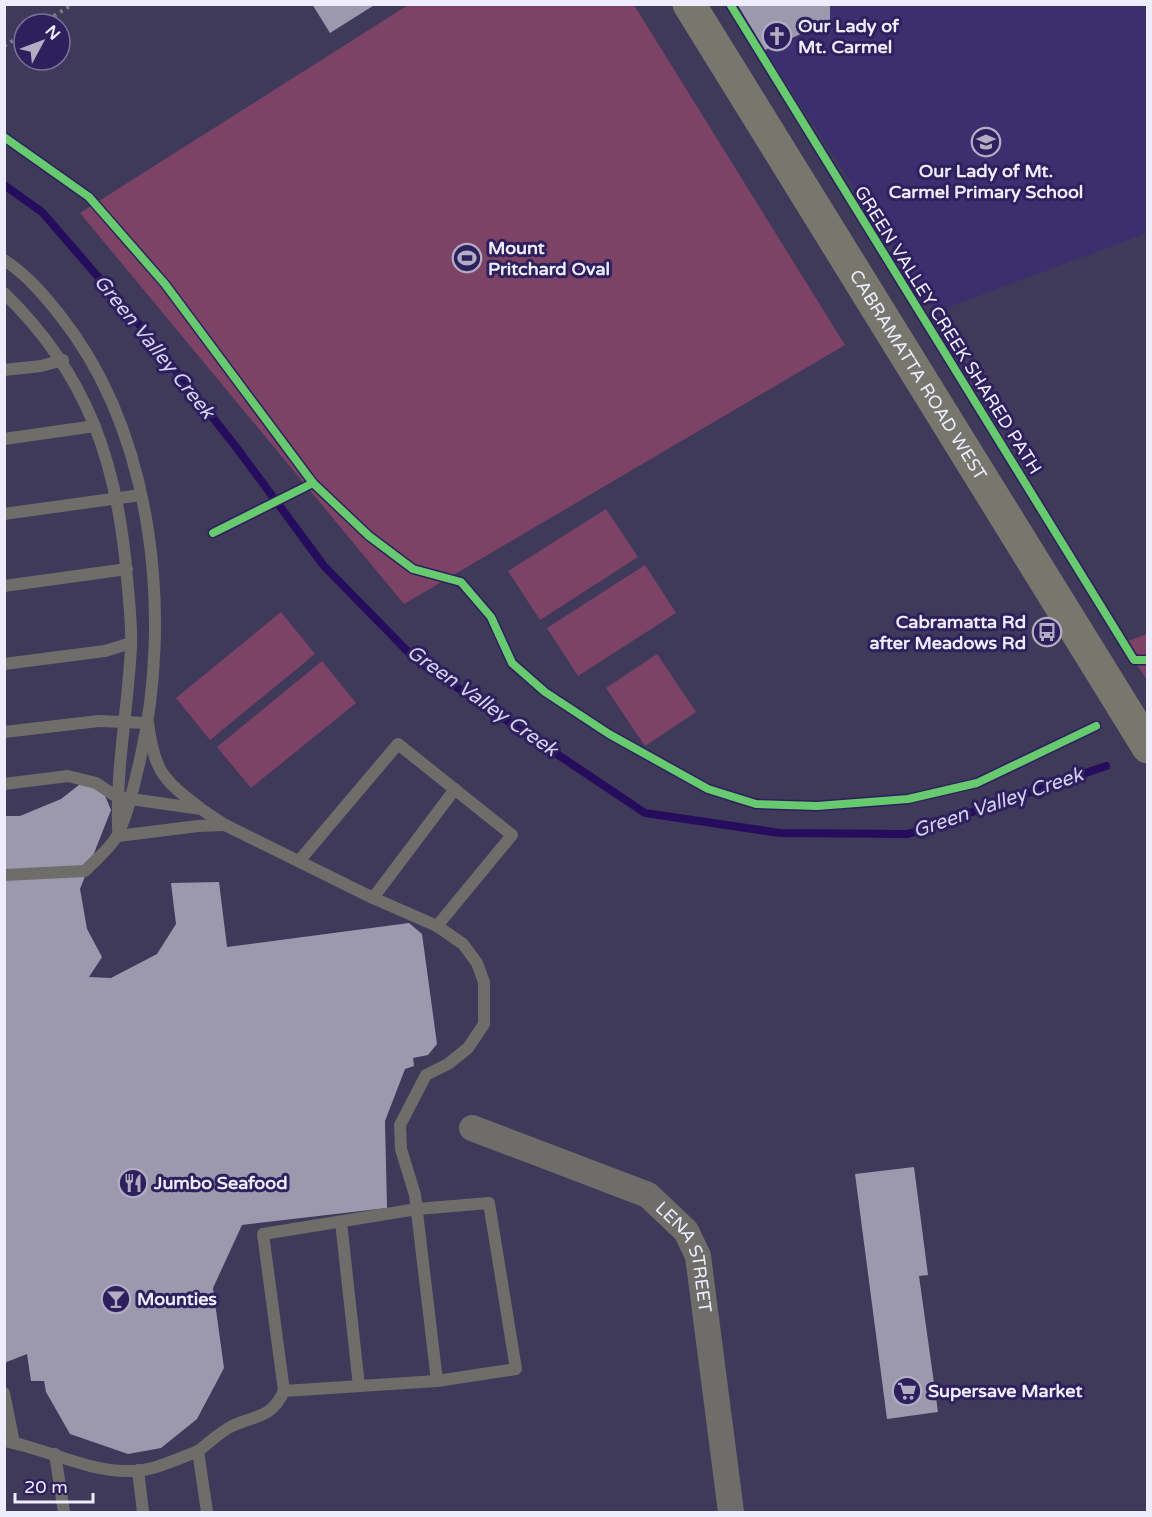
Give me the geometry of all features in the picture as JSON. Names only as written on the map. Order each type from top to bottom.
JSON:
[{"type":"main road","name":"CABRAMATTA ROAD WEST","points":[[689,4],[1148,747]]},
{"type":"street","name":"LENA STREET","points":[[472,1128],[648,1195],[686,1231],[698,1256],[731,1512]]},
{"type":"lane","points":[[4,875],[85,871],[118,836],[131,799],[148,723],[153,674],[155,611],[141,495],[127,441],[110,398],[82,343],[41,292],[6,264]]},
{"type":"lane","points":[[4,293],[30,318],[63,360],[95,426],[117,497],[124,536],[131,643],[117,797],[118,836]]},
{"type":"lane","points":[[4,370],[41,366],[63,360]]},
{"type":"lane","points":[[4,439],[95,426]]},
{"type":"lane","points":[[4,514],[141,495]]},
{"type":"lane","points":[[4,586],[127,569]]},
{"type":"lane","points":[[4,664],[105,651],[131,643]]},
{"type":"lane","points":[[4,732],[123,720],[148,723]]},
{"type":"lane","points":[[148,723],[152,755],[170,786],[201,809],[225,825],[373,898],[437,926],[463,944],[477,963],[483,982],[484,1024],[468,1048],[448,1064],[426,1075],[400,1125],[401,1149],[412,1179],[417,1209],[437,1381]]},
{"type":"lane","points":[[299,861],[398,744],[512,834],[437,926]]},
{"type":"lane","points":[[4,784],[68,776],[96,783],[117,797],[201,809]]},
{"type":"lane","points":[[373,898],[454,789]]},
{"type":"lane","points":[[118,836],[225,825]]},
{"type":"lane","points":[[4,1394],[9,1442],[102,1469],[138,1470],[162,1466],[198,1451],[232,1426],[257,1419],[278,1404],[284,1391],[263,1234],[417,1209],[489,1203],[516,1369],[437,1381],[284,1391]]},
{"type":"lane","points":[[341,1222],[359,1386]]},
{"type":"lane","points":[[198,1451],[207,1512]]},
{"type":"lane","points":[[55,1454],[64,1512]]},
{"type":"lane","points":[[138,1470],[143,1512]]},
{"type":"path","points":[[60,12],[73,4]]},
{"type":"shaded area","name":"Mount Pritchard Oval","points":[[408,5],[634,5],[845,345],[404,604],[80,213]]},
{"type":"shaded area","name":"Our Lady of Mt. Carmel Primary School","points":[[830,5],[1147,5],[1147,233],[935,312],[765,50],[830,22]]},
{"type":"shaded area","points":[[606,509],[638,557],[540,620],[508,571]]},
{"type":"shaded area","points":[[645,565],[676,613],[578,676],[547,628]]},
{"type":"shaded area","points":[[281,612],[315,654],[210,740],[176,698]]},
{"type":"shaded area","points":[[1148,634],[1147,680],[1134,660],[1128,641]]},
{"type":"shaded area","points":[[657,654],[696,712],[645,746],[606,688]]},
{"type":"shaded area","points":[[322,661],[356,703],[251,788],[217,747]]},
{"type":"building","points":[[312,4],[376,4],[330,33]]},
{"type":"building","name":"Our Lady of Mt. Carmel","points":[[737,4],[830,4],[830,21],[765,50]]},
{"type":"building","points":[[84,781],[103,791],[111,810],[80,889],[87,929],[102,957],[89,977],[111,978],[157,954],[176,924],[171,883],[219,882],[227,947],[409,923],[422,934],[437,1044],[428,1055],[413,1058],[414,1066],[405,1069],[385,1121],[387,1208],[242,1225],[213,1288],[224,1368],[197,1419],[161,1448],[128,1454],[70,1434],[46,1392],[44,1381],[31,1381],[27,1354],[4,1363],[4,816],[20,816],[61,799]]},
{"type":"building","points":[[914,1167],[928,1275],[919,1276],[938,1412],[887,1419],[855,1174]]},
{"type":"waterway","name":"Green Valley Creek","points":[[4,185],[42,212],[138,323],[236,447],[324,566],[416,660],[645,813],[780,833],[908,834],[1106,766]]},
{"type":"cycle path","name":"GREEN VALLEY CREEK SHARED PATH","points":[[730,4],[1134,660],[1148,660]]},
{"type":"cycle path","points":[[4,137],[89,197],[165,284],[313,483],[369,536],[413,569],[461,582],[491,617],[512,663],[545,692],[609,734],[708,789],[756,804],[817,806],[908,799],[977,783],[1096,726]]},
{"type":"cycle path","points":[[213,533],[313,483]]},
{"type":"place","name":"Our Lady of Mt. Carmel","points":[[777,36]]},
{"type":"place","name":"Our Lady of Mt. Carmel Primary School","points":[[986,142]]},
{"type":"place","name":"Mount Pritchard Oval","points":[[467,258]]},
{"type":"place","name":"Cabramatta Rd after Meadows Rd","points":[[1047,632]]},
{"type":"place","name":"Jumbo Seafood","points":[[133,1183]]},
{"type":"place","name":"Mounties","points":[[116,1299]]},
{"type":"place","name":"Supersave Market","points":[[907,1391]]}]
